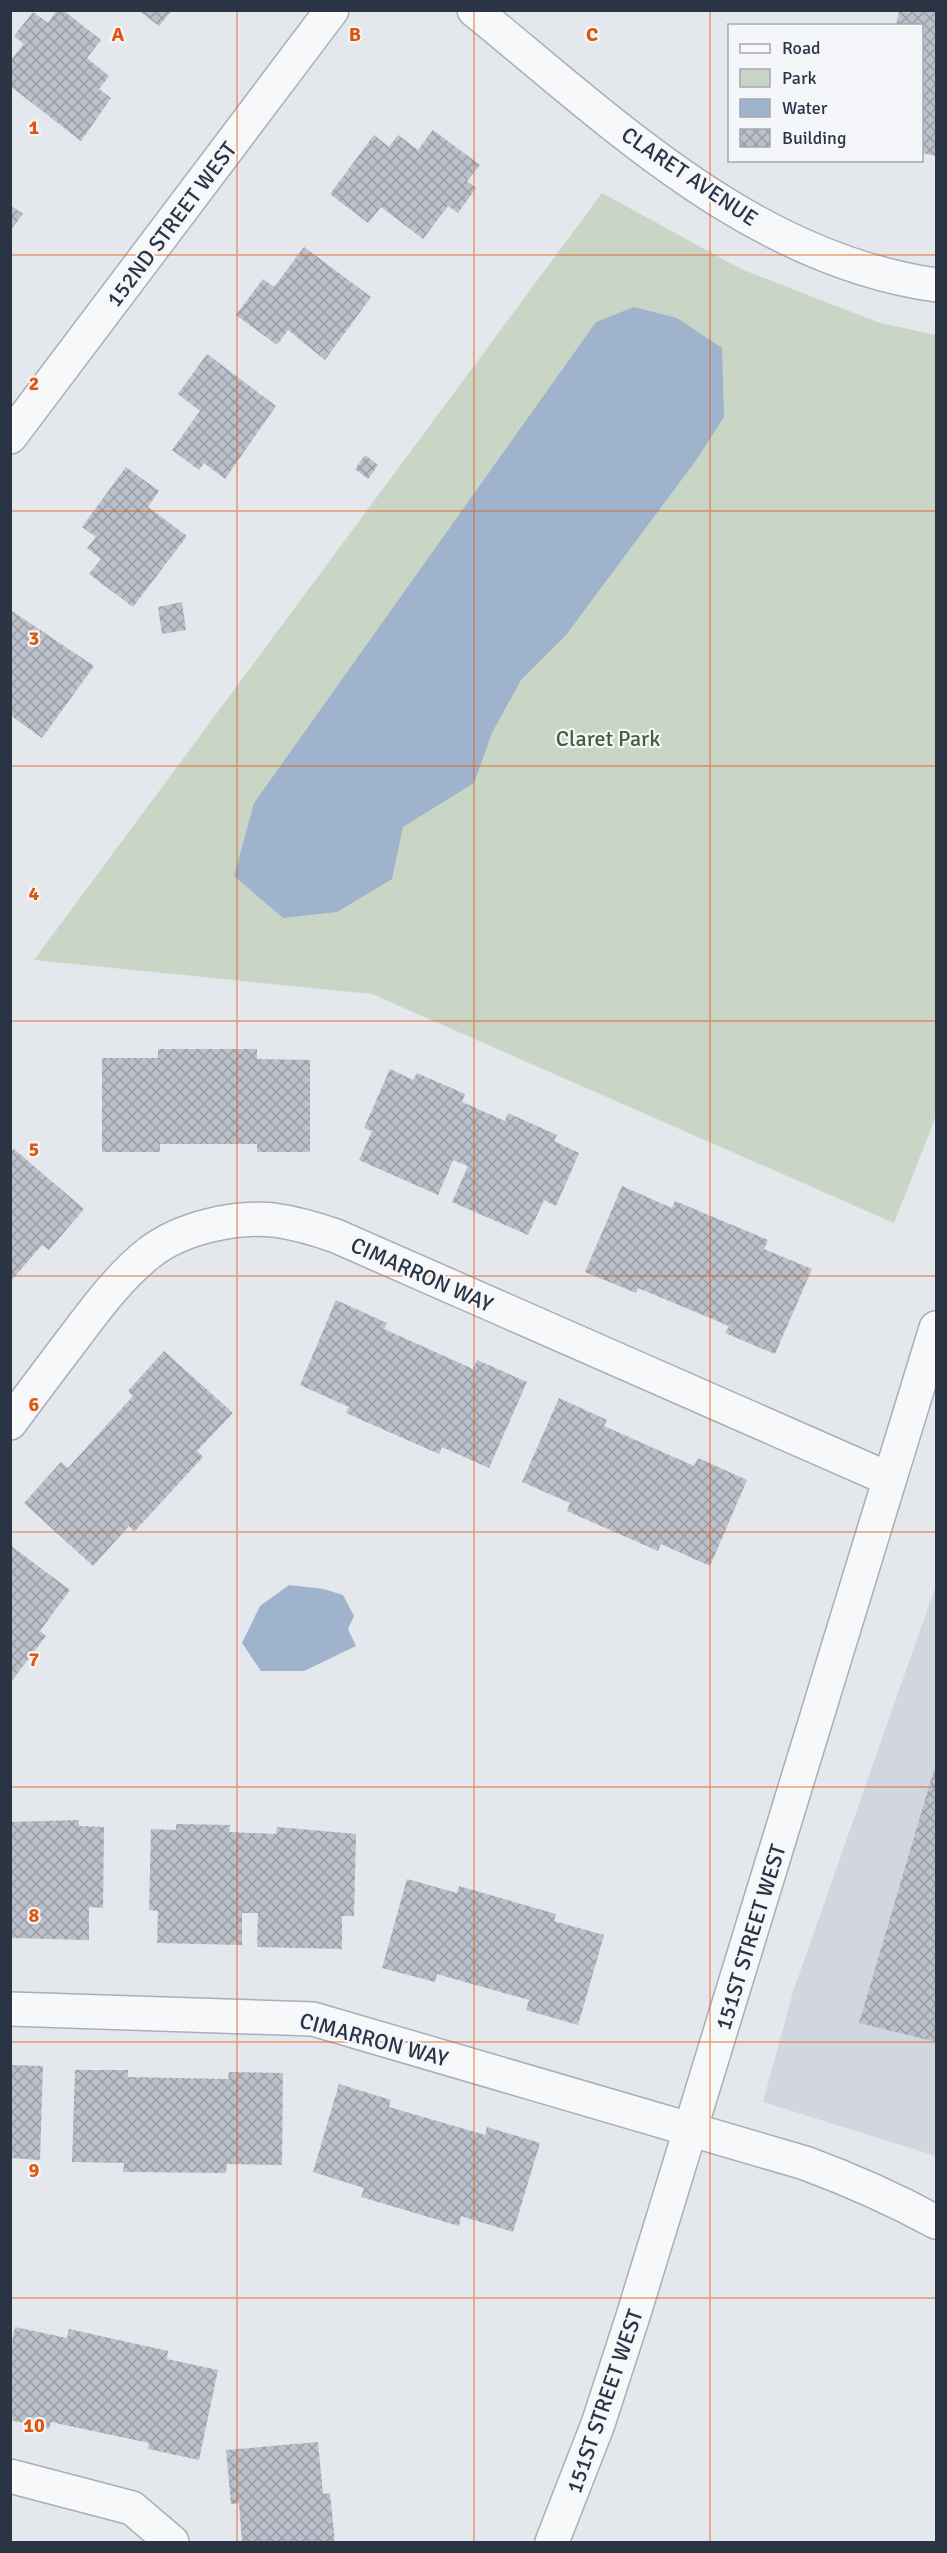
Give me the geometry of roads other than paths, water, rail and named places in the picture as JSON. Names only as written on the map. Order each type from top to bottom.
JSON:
[{"type":"street","name":"152ND STREET WEST","points":[[10,437],[332,10]]},
{"type":"street","name":"CLARET AVENUE","points":[[474,10],[641,146],[716,199],[754,222],[837,259],[878,272],[936,285]]},
{"type":"street","name":"CIMARRON WAY","points":[[10,1423],[105,1297],[127,1272],[150,1252],[178,1236],[209,1226],[241,1220],[273,1220],[305,1225],[336,1236],[889,1479]]},
{"type":"street","name":"151ST STREET WEST","points":[[552,2542],[598,2424],[692,2130],[936,1328]]},
{"type":"street","name":"CIMARRON WAY","points":[[10,2009],[313,2019],[692,2130],[852,2180],[899,2201],[936,2222]]},
{"type":"street","points":[[10,2476],[132,2508],[172,2542]]},
{"type":"water","points":[[634,307],[677,318],[722,348],[724,417],[697,459],[566,635],[521,680],[492,733],[474,783],[403,827],[392,879],[337,912],[283,918],[234,876],[254,803],[596,322]]},
{"type":"water","points":[[289,1585],[324,1589],[343,1595],[354,1616],[348,1629],[356,1646],[304,1671],[261,1671],[242,1643],[260,1606]]},
{"type":"park label","name":"Claret Park","points":[[608,738]]}]
